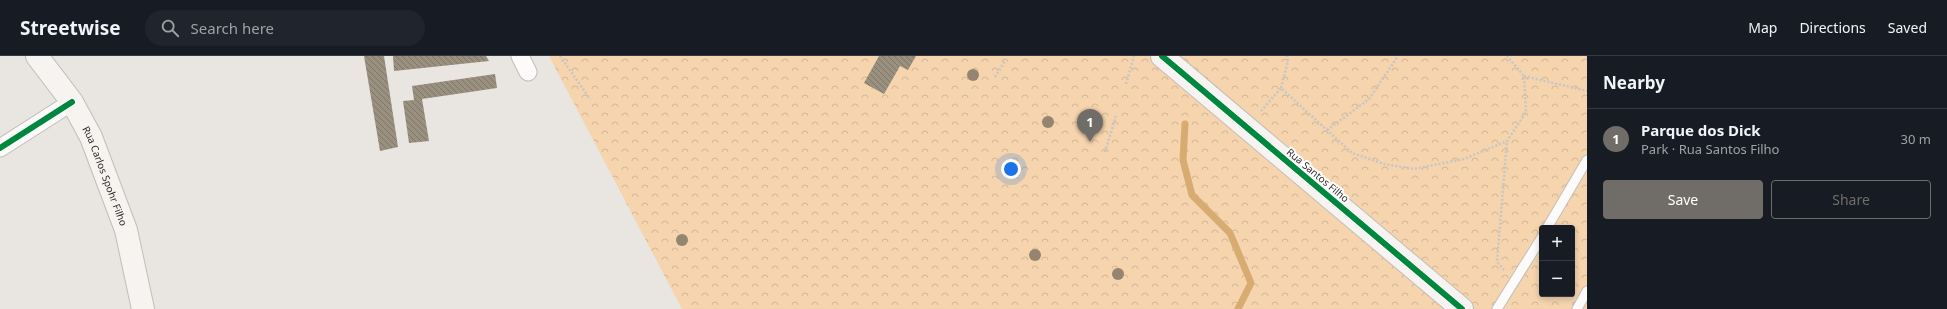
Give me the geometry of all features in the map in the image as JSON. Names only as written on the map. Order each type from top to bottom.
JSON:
[{"type":"street","name":"Rua Carlos Spohr Filho","points":[[37,56],[72,102],[91,137],[126,230],[144,309]]},
{"type":"street","points":[[520,56],[528,72]]},
{"type":"street","name":"Rua Santos Filho","points":[[1162,56],[1462,309]]},
{"type":"street","points":[[0,148],[72,102]]},
{"type":"lane","points":[[1549,225],[1587,160]]},
{"type":"lane","points":[[1497,309],[1516,282],[1539,242]]},
{"type":"lane","points":[[1577,309],[1587,291]]},
{"type":"path","points":[[560,56],[590,99]]},
{"type":"path","points":[[1126,84],[1134,56]]},
{"type":"path","points":[[1246,128],[1281,88],[1288,61],[1287,56]]},
{"type":"path","points":[[1327,130],[1369,99],[1398,56]]},
{"type":"path","points":[[1507,56],[1524,76],[1587,91]]},
{"type":"path","points":[[995,77],[1005,61]]},
{"type":"path","points":[[1516,282],[1497,262],[1506,141],[1526,112],[1524,76]]},
{"type":"path","points":[[1281,88],[1352,153],[1384,164],[1414,169],[1464,159],[1506,141]]},
{"type":"path","points":[[1105,152],[1116,116]]},
{"type":"green space","points":[[549,56],[1587,56],[1587,309],[682,309]]},
{"type":"building","points":[[364,56],[384,56],[398,147],[380,151]]},
{"type":"building","points":[[393,56],[486,56],[489,61],[394,71]]},
{"type":"building","points":[[879,56],[916,56],[908,70],[900,66],[884,94],[864,83]]},
{"type":"building","points":[[495,74],[497,88],[422,99],[429,141],[409,143],[403,101],[414,100],[412,86]]},
{"type":"waterway","points":[[1185,124],[1183,160],[1192,195],[1230,233],[1251,283],[1238,309]]},
{"type":"cycle path","points":[[1162,56],[1462,309]]},
{"type":"cycle path","points":[[0,148],[72,102]]},
{"type":"place","name":"Parque dos Dick","points":[[1090,142]]}]
